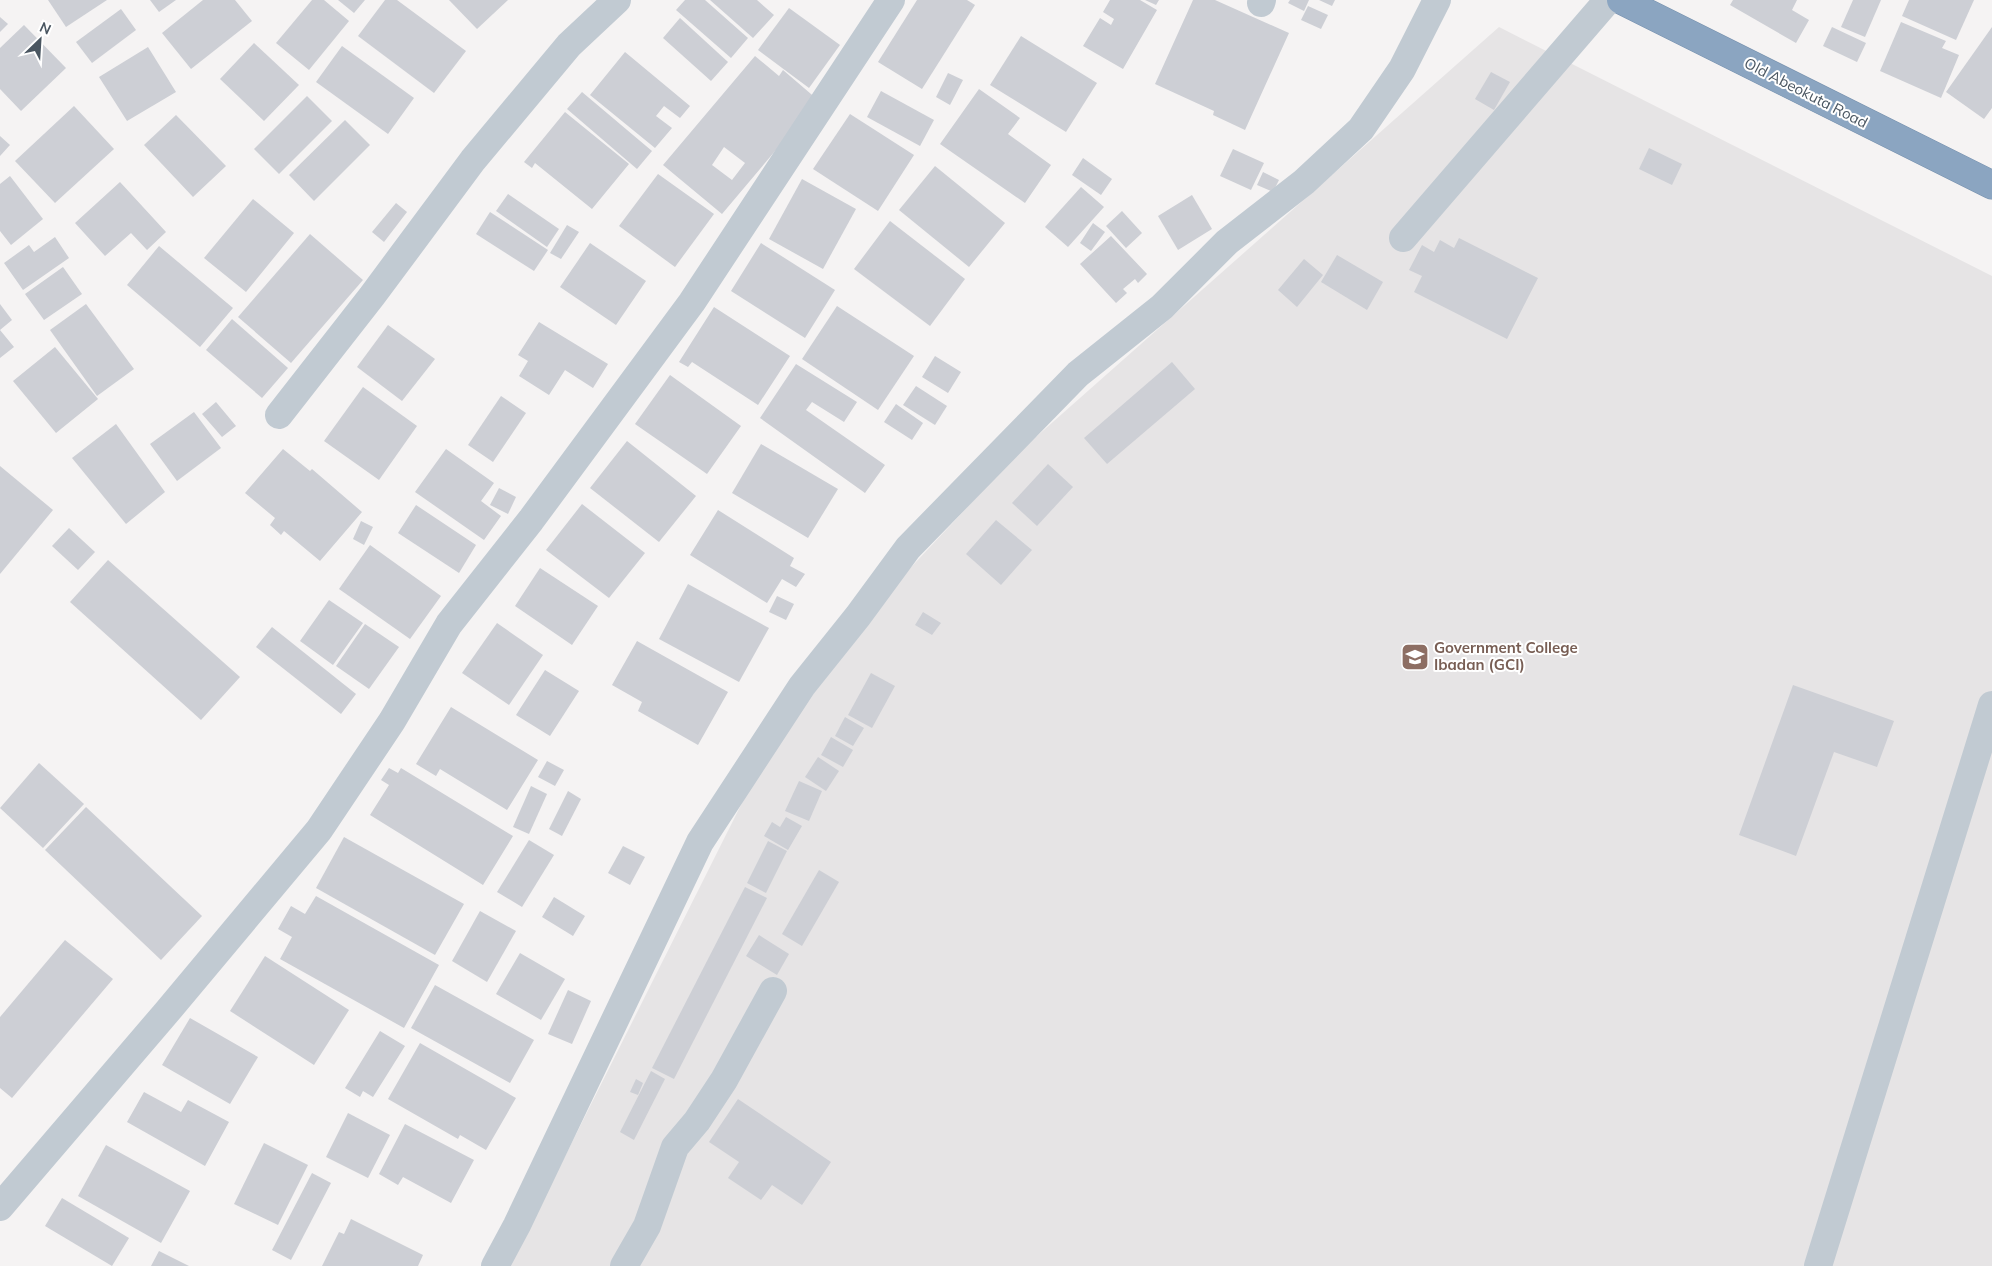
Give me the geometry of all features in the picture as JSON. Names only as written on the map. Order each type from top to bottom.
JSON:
[{"type":"highway","name":"Old Abeokuta Road","points":[[1621,0],[1992,185]]},
{"type":"street","points":[[279,415],[372,296],[473,160],[569,45],[617,0]]},
{"type":"street","points":[[0,1208],[319,830],[392,721],[449,624],[531,520],[692,302],[891,0]]},
{"type":"street","points":[[495,1266],[517,1226],[700,842],[802,686],[858,616],[908,548],[1078,374],[1162,307],[1227,242],[1304,182],[1361,129],[1402,69],[1437,0]]},
{"type":"street","points":[[1403,238],[1608,0]]},
{"type":"street","points":[[1818,1266],[1992,706]]},
{"type":"street","points":[[624,1266],[647,1226],[675,1147],[697,1121],[724,1080],[773,991]]},
{"type":"shaded area","name":"Government College Ibadan (GCI)","points":[[1499,27],[1992,276],[1992,1266],[510,1266],[776,735],[900,579],[1019,452]]},
{"type":"building","points":[[48,0],[107,0],[66,27]]},
{"type":"building","points":[[150,0],[176,0],[159,12]]},
{"type":"building","points":[[203,0],[235,0],[252,21],[191,69],[162,33]]},
{"type":"building","points":[[312,0],[324,0],[349,21],[309,70],[276,43]]},
{"type":"building","points":[[338,0],[365,0],[354,13]]},
{"type":"building","points":[[385,0],[397,0],[466,51],[434,93],[358,36]]},
{"type":"building","points":[[449,0],[508,0],[477,29]]},
{"type":"building","points":[[685,0],[705,0],[748,38],[731,58],[676,10]]},
{"type":"building","points":[[710,0],[757,0],[774,15],[753,38]]},
{"type":"building","points":[[917,0],[967,0],[975,5],[922,89],[878,62]]},
{"type":"building","points":[[1110,0],[1140,0],[1157,10],[1123,69],[1083,46],[1100,18],[1111,25],[1114,19],[1103,12]]},
{"type":"building","points":[[1145,0],[1159,0],[1156,5]]},
{"type":"building","points":[[1193,0],[1215,0],[1289,33],[1245,130],[1213,115],[1214,111],[1155,84]]},
{"type":"building","points":[[1290,0],[1309,0],[1304,11],[1288,3]]},
{"type":"building","points":[[1319,0],[1335,0],[1332,6]]},
{"type":"building","points":[[1733,0],[1797,0],[1792,10],[1809,20],[1796,43],[1730,5]]},
{"type":"building","points":[[1853,0],[1881,0],[1865,37],[1841,27]]},
{"type":"building","points":[[1909,0],[1974,0],[1956,40],[1902,16]]},
{"type":"building","points":[[1308,6],[1328,15],[1321,29],[1301,20]]},
{"type":"building","points":[[789,8],[840,45],[809,88],[758,50]]},
{"type":"building","points":[[121,9],[136,30],[92,63],[76,42]]},
{"type":"building","points":[[0,17],[8,24],[0,32]]},
{"type":"building","points":[[680,18],[728,62],[711,81],[663,38]]},
{"type":"building","points":[[1901,22],[1946,41],[1942,48],[1959,55],[1941,98],[1880,71]]},
{"type":"building","points":[[24,25],[66,68],[21,111],[0,89],[0,48]]},
{"type":"building","points":[[1832,27],[1866,43],[1857,62],[1823,46]]},
{"type":"building","points":[[1992,27],[1992,108],[1984,119],[1946,92]]},
{"type":"building","points":[[1021,36],[1097,83],[1066,132],[990,85]]},
{"type":"building","points":[[254,43],[299,85],[264,121],[220,79]]},
{"type":"building","points":[[342,46],[414,98],[388,134],[316,82]]},
{"type":"building","points":[[148,47],[176,92],[127,121],[99,77]]},
{"type":"building","points":[[625,52],[690,106],[680,118],[664,106],[656,116],[672,128],[655,148],[590,95]]},
{"type":"building","points":[[755,56],[779,76],[783,70],[818,100],[722,214],[663,165]],"holes":[[[724,147],[745,163],[732,180],[712,165]]]},
{"type":"building","points":[[1491,72],[1510,82],[1494,110],[1475,99]]},
{"type":"building","points":[[948,73],[963,80],[950,105],[936,97]]},
{"type":"building","points":[[979,89],[1020,118],[1008,134],[1051,165],[1025,203],[940,144]]},
{"type":"building","points":[[881,91],[934,120],[920,146],[867,117]]},
{"type":"building","points":[[582,92],[652,151],[637,169],[567,109]]},
{"type":"building","points":[[307,96],[332,121],[279,174],[254,149]]},
{"type":"building","points":[[74,106],[114,149],[55,203],[15,161]]},
{"type":"building","points":[[565,112],[629,164],[592,209],[535,163],[532,168],[524,162]]},
{"type":"building","points":[[850,114],[914,155],[878,211],[813,169]]},
{"type":"building","points":[[176,115],[226,166],[193,197],[144,145]]},
{"type":"building","points":[[345,120],[370,145],[314,201],[289,175]]},
{"type":"building","points":[[0,136],[10,145],[0,156]]},
{"type":"building","points":[[1649,148],[1682,164],[1672,185],[1639,169]]},
{"type":"building","points":[[1233,149],[1264,163],[1251,190],[1220,176]]},
{"type":"building","points":[[1083,158],[1112,179],[1101,195],[1072,175]]},
{"type":"building","points":[[935,166],[1005,223],[969,267],[899,210]]},
{"type":"building","points":[[1263,172],[1279,180],[1273,192],[1257,185]]},
{"type":"building","points":[[658,174],[714,214],[675,267],[619,226]]},
{"type":"building","points":[[10,176],[43,219],[11,245],[0,231],[0,184]]},
{"type":"building","points":[[802,179],[856,209],[823,269],[769,239]]},
{"type":"building","points":[[120,182],[166,232],[147,250],[131,233],[105,256],[75,223]]},
{"type":"building","points":[[1081,187],[1104,207],[1068,247],[1045,227]]},
{"type":"building","points":[[508,194],[559,229],[547,247],[496,211]]},
{"type":"building","points":[[1192,195],[1212,229],[1178,250],[1158,216]]},
{"type":"building","points":[[253,199],[294,233],[246,292],[204,258]]},
{"type":"building","points":[[396,203],[407,212],[384,242],[372,232]]},
{"type":"building","points":[[1122,211],[1142,233],[1126,248],[1106,226]]},
{"type":"building","points":[[490,212],[548,250],[534,271],[476,234]]},
{"type":"building","points":[[890,221],[965,279],[930,326],[854,269]]},
{"type":"building","points":[[1093,223],[1105,232],[1091,251],[1080,243]]},
{"type":"building","points":[[567,225],[579,232],[561,259],[550,253]]},
{"type":"building","points":[[310,234],[363,280],[291,363],[238,317]]},
{"type":"building","points":[[1111,236],[1147,274],[1138,283],[1135,279],[1123,289],[1127,293],[1116,303],[1080,264]]},
{"type":"building","points":[[55,237],[69,258],[23,290],[4,263],[29,245],[34,252]]},
{"type":"building","points":[[1459,238],[1538,278],[1507,339],[1414,292],[1422,276],[1409,270],[1422,245],[1434,252],[1440,240],[1454,248]]},
{"type":"building","points":[[590,243],[646,281],[616,325],[560,287]]},
{"type":"building","points":[[761,243],[835,290],[805,338],[731,291]]},
{"type":"building","points":[[159,246],[233,308],[200,347],[127,285]]},
{"type":"building","points":[[1337,255],[1383,282],[1367,310],[1321,282]]},
{"type":"building","points":[[1304,259],[1323,275],[1297,307],[1278,290]]},
{"type":"building","points":[[63,267],[82,294],[44,320],[25,294]]},
{"type":"building","points":[[0,304],[12,320],[0,330]]},
{"type":"building","points":[[86,304],[134,369],[97,396],[50,330]]},
{"type":"building","points":[[837,306],[914,356],[878,410],[802,359]]},
{"type":"building","points":[[714,307],[790,356],[758,405],[692,362],[688,367],[679,362]]},
{"type":"building","points":[[232,319],[288,368],[262,398],[206,350]]},
{"type":"building","points":[[539,322],[608,364],[593,388],[565,370],[549,395],[519,376],[528,361],[518,355]]},
{"type":"building","points":[[388,325],[435,359],[402,401],[357,367]]},
{"type":"building","points":[[0,330],[14,347],[0,358]]},
{"type":"building","points":[[55,347],[98,399],[56,433],[13,381]]},
{"type":"building","points":[[935,356],[961,372],[948,393],[922,377]]},
{"type":"building","points":[[1172,362],[1195,389],[1107,464],[1084,438]]},
{"type":"building","points":[[796,364],[857,402],[844,422],[812,402],[806,410],[885,465],[865,493],[760,418]]},
{"type":"building","points":[[670,375],[741,426],[707,474],[635,424]]},
{"type":"building","points":[[916,386],[947,406],[935,425],[903,405]]},
{"type":"building","points":[[363,387],[417,426],[379,480],[324,441]]},
{"type":"building","points":[[501,396],[526,413],[493,462],[468,445]]},
{"type":"building","points":[[216,402],[236,426],[222,437],[202,414]]},
{"type":"building","points":[[896,404],[923,423],[912,440],[884,422]]},
{"type":"building","points":[[194,412],[221,448],[177,481],[150,444]]},
{"type":"building","points":[[116,424],[165,492],[126,524],[72,458]]},
{"type":"building","points":[[627,441],[696,496],[659,542],[590,488]]},
{"type":"building","points":[[761,444],[838,489],[808,538],[732,493]]},
{"type":"building","points":[[283,449],[310,471],[312,469],[362,512],[320,561],[284,531],[281,535],[270,525],[275,518],[245,493]]},
{"type":"building","points":[[446,449],[494,483],[481,501],[501,516],[484,540],[415,492]]},
{"type":"building","points":[[1048,464],[1073,487],[1037,526],[1012,503]]},
{"type":"building","points":[[0,466],[53,510],[0,574]]},
{"type":"building","points":[[499,488],[516,497],[508,514],[490,505]]},
{"type":"building","points":[[582,504],[645,553],[609,598],[546,550]]},
{"type":"building","points":[[416,505],[476,545],[459,573],[398,533]]},
{"type":"building","points":[[718,510],[794,558],[790,566],[805,574],[796,587],[782,579],[767,603],[690,555]]},
{"type":"building","points":[[996,520],[1032,550],[1001,585],[966,554]]},
{"type":"building","points":[[361,521],[373,527],[364,545],[353,539]]},
{"type":"building","points":[[69,528],[95,552],[78,570],[52,546]]},
{"type":"building","points":[[370,545],[441,596],[410,639],[339,589]]},
{"type":"building","points":[[108,560],[240,677],[201,720],[70,602]]},
{"type":"building","points":[[540,568],[598,606],[572,645],[515,606]]},
{"type":"building","points":[[688,584],[769,628],[739,682],[659,639]]},
{"type":"building","points":[[777,596],[794,604],[786,620],[769,612]]},
{"type":"building","points":[[329,600],[363,623],[333,665],[300,641]]},
{"type":"building","points":[[923,612],[941,623],[932,635],[915,625]]},
{"type":"building","points":[[497,623],[543,655],[509,705],[462,673]]},
{"type":"building","points":[[365,624],[399,647],[369,689],[336,666]]},
{"type":"building","points":[[272,627],[356,694],[341,714],[256,647]]},
{"type":"building","points":[[637,641],[728,692],[698,745],[638,711],[642,702],[612,685]]},
{"type":"building","points":[[545,670],[579,691],[550,736],[516,715]]},
{"type":"building","points":[[871,673],[895,686],[872,728],[848,715]]},
{"type":"building","points":[[1793,685],[1894,721],[1877,767],[1834,752],[1796,856],[1739,835]]},
{"type":"building","points":[[451,707],[538,760],[507,810],[440,769],[436,776],[416,764]]},
{"type":"building","points":[[845,717],[864,728],[853,746],[835,736]]},
{"type":"building","points":[[831,737],[853,750],[843,767],[821,755]]},
{"type":"building","points":[[818,757],[839,771],[826,791],[805,777]]},
{"type":"building","points":[[547,761],[564,770],[555,786],[538,777]]},
{"type":"building","points":[[39,763],[84,804],[43,848],[0,808]]},
{"type":"building","points":[[389,768],[398,773],[401,768],[513,836],[483,885],[370,815],[389,785],[381,780]]},
{"type":"building","points":[[799,781],[822,791],[809,821],[785,811]]},
{"type":"building","points":[[531,786],[547,794],[529,834],[513,827]]},
{"type":"building","points":[[568,791],[581,799],[562,836],[549,829]]},
{"type":"building","points":[[86,807],[202,916],[161,960],[45,850]]},
{"type":"building","points":[[786,817],[802,826],[788,850],[764,836],[772,822],[780,827]]},
{"type":"building","points":[[344,837],[464,904],[435,955],[316,888]]},
{"type":"building","points":[[529,840],[554,855],[522,907],[497,892]]},
{"type":"building","points":[[768,841],[787,851],[766,893],[747,883]]},
{"type":"building","points":[[623,846],[645,857],[630,885],[608,873]]},
{"type":"building","points":[[819,870],[839,882],[802,946],[782,934]]},
{"type":"building","points":[[745,887],[767,898],[674,1079],[652,1068]]},
{"type":"building","points":[[316,896],[439,965],[404,1028],[280,959],[292,937],[278,929],[291,906],[305,914]]},
{"type":"building","points":[[554,897],[585,916],[573,936],[542,917]]},
{"type":"building","points":[[480,911],[516,931],[487,982],[452,961]]},
{"type":"building","points":[[759,935],[789,954],[777,975],[746,956]]},
{"type":"building","points":[[65,940],[113,979],[12,1098],[0,1088],[0,1017]]},
{"type":"building","points":[[520,953],[565,979],[541,1020],[496,994]]},
{"type":"building","points":[[265,956],[349,1010],[314,1065],[230,1011]]},
{"type":"building","points":[[435,985],[534,1040],[510,1083],[411,1028]]},
{"type":"building","points":[[568,990],[591,1001],[572,1044],[548,1034]]},
{"type":"building","points":[[190,1018],[258,1057],[230,1104],[162,1065]]},
{"type":"building","points":[[380,1031],[405,1046],[373,1097],[363,1091],[360,1097],[345,1088]]},
{"type":"building","points":[[420,1043],[516,1098],[486,1150],[460,1135],[458,1139],[388,1099]]},
{"type":"building","points":[[651,1071],[665,1079],[634,1140],[620,1132]]},
{"type":"building","points":[[636,1079],[643,1083],[638,1095],[630,1092]]},
{"type":"building","points":[[144,1092],[181,1112],[188,1100],[229,1122],[205,1166],[127,1122]]},
{"type":"building","points":[[738,1099],[831,1162],[802,1205],[772,1185],[761,1200],[728,1178],[739,1162],[709,1142]]},
{"type":"building","points":[[348,1113],[390,1135],[368,1178],[326,1157]]},
{"type":"building","points":[[405,1124],[474,1160],[451,1203],[403,1177],[398,1185],[379,1174]]},
{"type":"building","points":[[264,1143],[308,1165],[278,1225],[234,1204]]},
{"type":"building","points":[[106,1145],[190,1191],[161,1243],[78,1196]]},
{"type":"building","points":[[312,1173],[331,1183],[291,1260],[272,1250]]},
{"type":"building","points":[[62,1198],[129,1238],[112,1266],[45,1226]]},
{"type":"building","points":[[351,1219],[423,1255],[418,1266],[322,1266],[339,1232],[344,1234]]},
{"type":"building","points":[[159,1251],[189,1266],[151,1266]]},
{"type":"place","name":"Government College Ibadan (GCI)","points":[[1415,657]]}]
